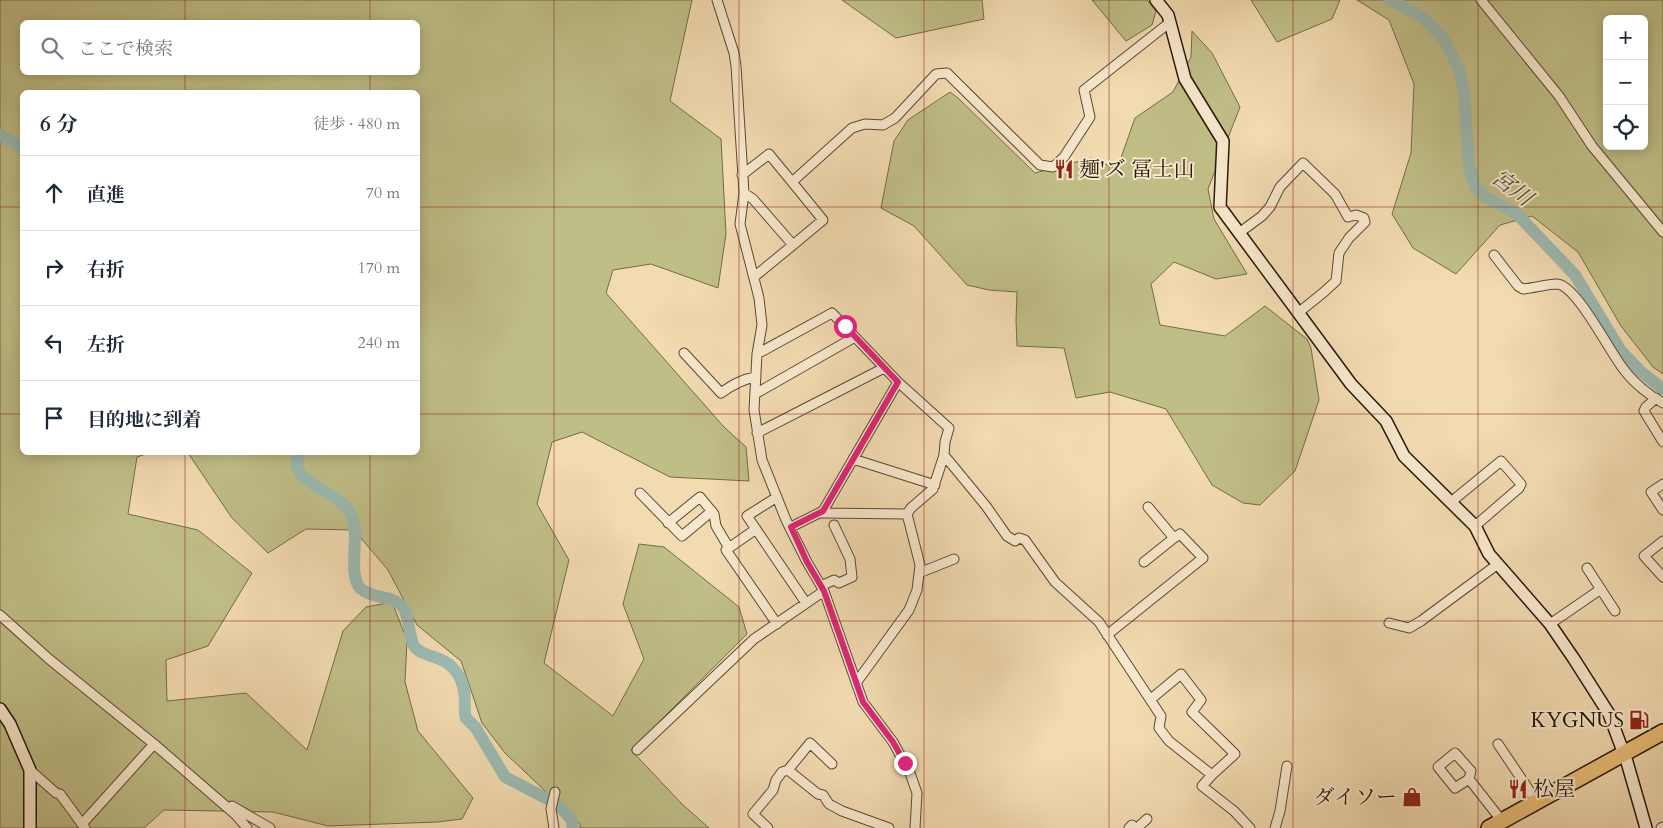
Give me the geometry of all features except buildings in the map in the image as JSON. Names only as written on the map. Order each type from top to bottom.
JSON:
[{"type":"highway","points":[[1498,826],[1625,758],[1663,732]]},
{"type":"highway","points":[[1498,826],[1537,802],[1663,741]]},
{"type":"street","points":[[717,0],[736,66],[744,193],[740,224],[759,298],[762,325],[757,354],[754,394],[754,410],[762,460],[807,562],[823,588],[863,702],[893,742],[910,773],[917,793],[915,828]]},
{"type":"street","points":[[1156,0],[1168,15],[1185,79],[1223,141],[1220,207],[1351,384],[1386,421],[1404,456],[1476,526],[1489,554],[1550,624],[1609,714],[1625,758],[1646,828]]},
{"type":"street","points":[[1481,0],[1559,96],[1592,146],[1663,232]]},
{"type":"street","points":[[792,182],[852,128],[865,124],[883,125],[895,118],[936,74],[947,73],[1040,165],[1053,167],[1064,157],[1090,117],[1084,90],[1169,23]]},
{"type":"street","points":[[742,175],[769,154],[823,220],[754,277]]},
{"type":"street","points":[[1240,234],[1262,216],[1270,207],[1280,187],[1304,163],[1335,194],[1348,217],[1356,215],[1364,218],[1366,222],[1349,238],[1339,253],[1336,280],[1298,313]]},
{"type":"street","points":[[744,193],[753,199],[793,245]]},
{"type":"street","points":[[1494,255],[1518,286],[1523,289],[1559,284],[1569,289],[1589,314],[1626,373],[1659,401],[1646,407],[1644,412],[1663,442]]},
{"type":"street","points":[[757,354],[832,313],[898,382],[949,428],[944,454],[933,489],[911,508],[907,514],[920,565],[917,590],[909,610],[856,683]]},
{"type":"street","points":[[754,394],[855,337]]},
{"type":"street","points":[[684,353],[722,393],[735,383],[756,377]]},
{"type":"street","points":[[757,433],[884,368]]},
{"type":"street","points":[[822,513],[898,382]]},
{"type":"street","points":[[944,454],[986,506],[1007,536],[1015,541],[1019,538],[1025,540],[1055,582],[1099,622],[1161,716],[1159,728],[1169,741],[1212,775]]},
{"type":"street","points":[[853,459],[934,485]]},
{"type":"street","points":[[1451,502],[1501,461],[1520,484],[1519,488],[1476,526]]},
{"type":"street","points":[[1663,484],[1651,492],[1663,510]]},
{"type":"street","points":[[640,493],[682,536],[712,511]]},
{"type":"street","points":[[668,523],[700,497],[712,511],[716,526],[729,548]]},
{"type":"street","points":[[777,497],[747,516],[806,603]]},
{"type":"street","points":[[1148,507],[1174,538]]},
{"type":"street","points":[[791,527],[822,513],[907,514]]},
{"type":"street","points":[[637,750],[754,639],[806,603],[834,580],[840,583],[852,577],[850,559],[834,525]]},
{"type":"street","points":[[756,529],[726,550],[777,624]]},
{"type":"street","points":[[1108,635],[1203,558],[1180,534],[1144,562]]},
{"type":"street","points":[[1663,541],[1644,556],[1663,577]]},
{"type":"street","points":[[919,574],[954,559]]},
{"type":"street","points":[[1389,624],[1409,628],[1421,622],[1498,564]]},
{"type":"street","points":[[1587,568],[1615,611]]},
{"type":"street","points":[[1550,624],[1601,589]]},
{"type":"street","points":[[0,615],[49,659],[154,744],[236,815],[247,828]]},
{"type":"street","points":[[1151,699],[1181,674],[1201,700],[1192,712],[1235,754],[1202,786],[1234,811],[1250,828]]},
{"type":"street","points":[[0,709],[10,724],[30,770],[30,828]]},
{"type":"street","points":[[768,828],[753,814],[773,790],[776,780],[782,772],[788,770],[810,743],[832,764]]},
{"type":"street","points":[[30,770],[56,793],[60,794],[84,826],[154,744]]},
{"type":"street","points":[[1498,744],[1537,802]]},
{"type":"street","points":[[1275,828],[1280,811],[1287,766]]},
{"type":"street","points":[[788,770],[818,794],[823,795],[829,804],[889,828]]},
{"type":"street","points":[[1469,779],[1498,826]]},
{"type":"street","points":[[554,828],[552,810],[555,792]]},
{"type":"street","points":[[214,796],[270,828]]},
{"type":"street","points":[[1129,828],[1132,825],[1135,828],[1138,827],[1147,819]]},
{"type":"shaded area","points":[[0,0],[692,0],[670,101],[721,139],[726,234],[718,288],[651,264],[613,270],[606,293],[724,427],[746,447],[749,481],[670,477],[582,432],[552,442],[537,504],[569,560],[544,663],[613,716],[644,659],[623,604],[639,544],[664,547],[739,607],[747,634],[631,750],[682,804],[709,828],[580,828],[580,824],[505,753],[482,723],[461,661],[417,625],[388,570],[354,530],[306,529],[268,553],[232,518],[189,455],[420,455],[420,90],[20,90],[20,455],[143,455],[137,457],[128,514],[198,530],[252,573],[208,646],[166,660],[167,701],[246,693],[307,750],[343,631],[366,607],[392,602],[407,640],[405,682],[418,731],[473,798],[462,819],[438,822],[328,826],[273,812],[164,810],[144,828],[0,828]]},
{"type":"shaded area","points":[[842,0],[982,0],[984,19],[896,38]]},
{"type":"shaded area","points":[[1092,0],[1147,0],[1156,11],[1152,25],[1126,41]]},
{"type":"shaded area","points":[[1251,0],[1340,0],[1332,19],[1277,42]]},
{"type":"shaded area","points":[[1357,0],[1663,0],[1663,374],[1653,367],[1621,326],[1578,252],[1532,216],[1500,225],[1456,274],[1413,248],[1392,214],[1411,153],[1414,84],[1389,20]]},
{"type":"shaded area","points":[[1192,31],[1212,53],[1240,107],[1208,189],[1214,219],[1247,274],[1216,279],[1174,262],[1151,284],[1160,325],[1225,336],[1265,306],[1307,339],[1311,348],[1319,400],[1295,471],[1260,505],[1243,503],[1212,485],[1166,409],[1110,392],[1076,398],[1064,348],[1017,346],[1017,292],[989,290],[967,285],[914,226],[881,208],[894,141],[908,120],[950,92],[1035,173],[1091,158],[1117,169],[1135,118],[1173,92],[1191,57]]},
{"type":"waterway","name":"宮川","points":[[1390,0],[1422,17],[1443,38],[1459,69],[1464,91],[1469,168],[1476,188],[1485,197],[1516,213],[1575,275],[1621,351],[1640,371],[1663,389]]},
{"type":"waterway","points":[[0,135],[20,147]]},
{"type":"waterway","points":[[299,455],[297,467],[300,473],[314,485],[339,501],[351,514],[355,531],[355,573],[356,581],[360,588],[370,594],[393,600],[402,606],[405,610],[414,646],[420,652],[448,663],[461,680],[465,695],[466,718],[476,728],[505,777],[557,804],[571,819],[573,828]]},
{"type":"place","name":"麺'ズ 冨士山","points":[[1064,169]]},
{"type":"place","name":"KYGNUS","points":[[1639,720]]},
{"type":"place","name":"松屋","points":[[1518,789]]},
{"type":"place","name":"ダイソー","points":[[1412,797]]},
{"type":"route","points":[[845,326],[898,382],[822,513],[791,527],[807,562],[824,591],[863,702],[893,742],[905,763]]}]
